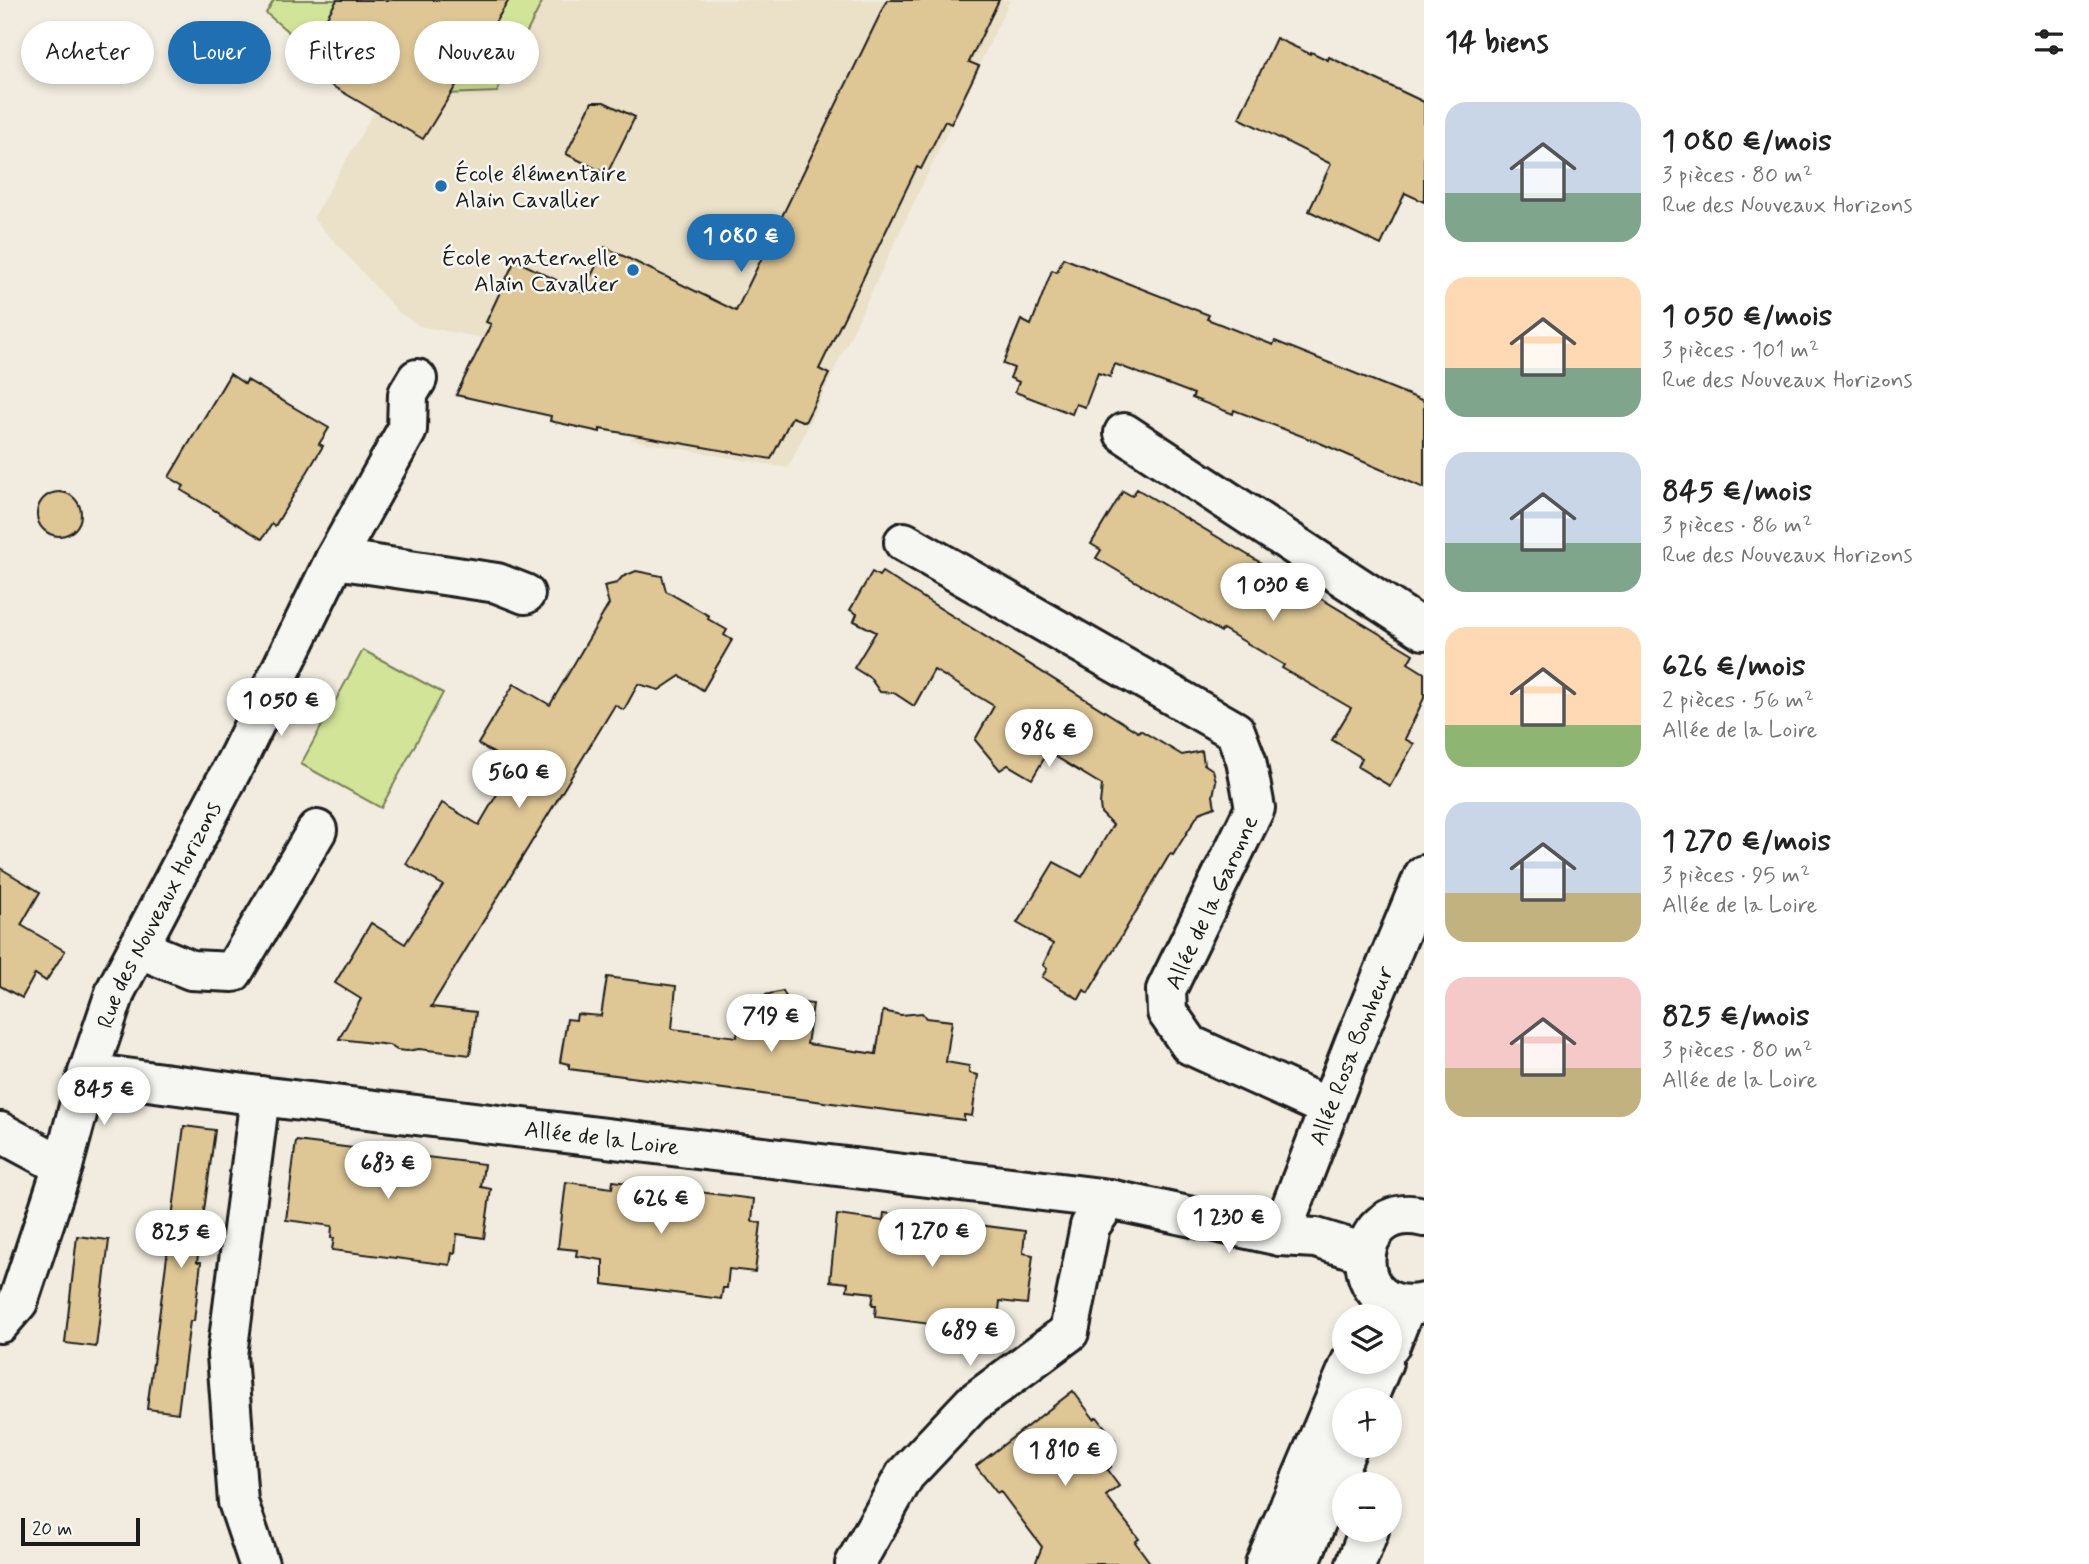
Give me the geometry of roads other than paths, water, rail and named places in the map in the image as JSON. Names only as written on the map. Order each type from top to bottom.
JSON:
[{"type":"street","name":"Rue des Nouveaux Horizons","points":[[0,1323],[18,1302],[63,1166],[88,1073],[116,990],[240,754],[335,559],[407,430],[408,394],[417,379]]},
{"type":"street","points":[[1124,433],[1424,630]]},
{"type":"street","name":"Allée de la Garonne","points":[[904,542],[1235,731],[1246,760],[1255,808],[1166,990],[1167,1012],[1190,1045],[1329,1108]]},
{"type":"street","points":[[335,559],[497,583],[525,594]]},
{"type":"street","points":[[138,948],[191,970],[233,972],[317,830]]},
{"type":"street","name":"Allée Rosa Bonheur","points":[[1280,1236],[1424,875]]},
{"type":"street","name":"Allée de la Loire","points":[[88,1073],[1109,1199],[1280,1236],[1316,1238],[1364,1252]]},
{"type":"street","points":[[259,1564],[239,1502],[228,1355],[260,1096]]},
{"type":"street","points":[[0,1132],[63,1166]]},
{"type":"street","points":[[855,1564],[905,1475],[972,1404],[1069,1332],[1090,1226],[1109,1199]]},
{"type":"street","points":[[1393,1303],[1370,1283],[1365,1269],[1364,1252],[1371,1235],[1383,1223],[1397,1216],[1413,1214],[1424,1217]]},
{"type":"street","points":[[1265,1564],[1346,1374]]},
{"type":"street","points":[[1299,1564],[1345,1467]]},
{"type":"street","points":[[1356,1564],[1364,1542]]},
{"type":"place","name":"École élémentaire Alain Cavallier","points":[[441,186]]},
{"type":"place","name":"École maternelle Alain Cavallier","points":[[633,270]]}]
